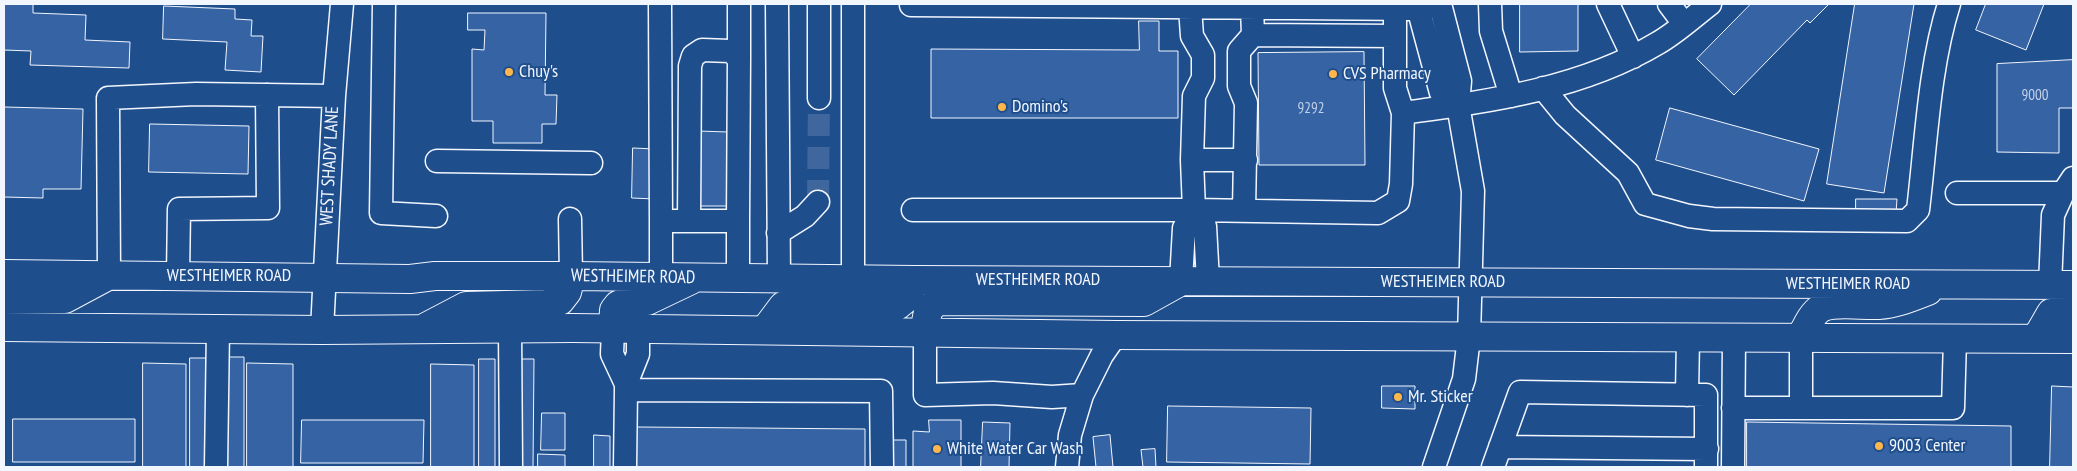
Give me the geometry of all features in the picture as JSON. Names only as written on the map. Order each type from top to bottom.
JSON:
[{"type":"main road","name":"WESTHEIMER ROAD","points":[[4,274],[410,278],[435,276],[570,276],[853,280],[2062,285]]},
{"type":"main road","points":[[4,299],[65,299],[109,275]]},
{"type":"main road","points":[[422,328],[466,306],[546,304],[560,301],[567,292],[570,276]]},
{"type":"main road","points":[[626,329],[614,310],[618,305],[627,301],[647,301],[695,278]]},
{"type":"main road","points":[[765,330],[783,306],[897,306],[908,297],[914,280]]},
{"type":"main road","points":[[924,332],[929,308],[932,304],[941,302],[1144,302],[1181,281]]},
{"type":"main road","points":[[1801,337],[1816,312],[1822,307],[1892,303],[1946,284]]},
{"type":"main road","points":[[2036,339],[2051,313],[2073,312]]},
{"type":"main road","points":[[4,327],[322,330],[510,328],[1116,335],[2073,339]]},
{"type":"street","name":"WEST SHADY LANE","points":[[322,330],[334,96],[342,4]]},
{"type":"street","points":[[384,4],[381,213],[436,216]]},
{"type":"street","points":[[660,4],[660,277]]},
{"type":"street","points":[[738,4],[738,279]]},
{"type":"street","points":[[777,4],[779,279]]},
{"type":"street","points":[[819,4],[819,98]]},
{"type":"street","points":[[853,4],[853,280]]},
{"type":"street","points":[[1490,4],[1491,31],[1511,96]]},
{"type":"street","points":[[1608,4],[1633,57]]},
{"type":"street","points":[[1669,4],[1684,24]]},
{"type":"street","points":[[1403,113],[1511,96],[1543,88],[1633,57],[1660,42],[1710,4]]},
{"type":"street","points":[[1543,88],[1565,115],[1628,173],[1645,204],[1689,216],[1712,219],[1907,221],[1918,210],[1931,99],[1942,26],[1949,4]]},
{"type":"street","points":[[911,5],[1394,8],[1429,5],[1460,81],[1458,105],[1473,191],[1469,337],[1464,378],[1434,467]]},
{"type":"street","points":[[1181,281],[1184,228],[1194,210],[1192,160],[1194,96],[1203,78],[1203,55],[1192,36],[1190,7]]},
{"type":"street","points":[[1244,210],[1246,103],[1239,86],[1239,51],[1253,35],[1252,7]]},
{"type":"street","points":[[913,210],[1244,210],[1378,213],[1398,201],[1402,184],[1403,113],[1395,88],[1394,8]]},
{"type":"street","points":[[1253,35],[1395,36]]},
{"type":"street","points":[[689,221],[690,66],[693,56],[702,50],[730,51],[739,58]]},
{"type":"street","points":[[109,275],[108,98],[196,94],[334,96]]},
{"type":"street","points":[[178,276],[179,209],[268,208],[267,94]]},
{"type":"street","points":[[1192,160],[1246,160]]},
{"type":"street","points":[[437,162],[591,164]]},
{"type":"street","points":[[1957,193],[2068,186]]},
{"type":"street","points":[[2062,285],[2053,216],[2068,186]]},
{"type":"street","points":[[778,233],[806,216],[818,202]]},
{"type":"street","points":[[1194,210],[1205,226],[1208,281]]},
{"type":"street","points":[[570,219],[570,276]]},
{"type":"street","points":[[661,220],[738,221]]},
{"type":"street","points":[[510,328],[511,467]]},
{"type":"street","points":[[216,467],[218,329]]},
{"type":"street","points":[[625,467],[626,387],[612,354],[626,329]]},
{"type":"street","points":[[924,332],[925,395],[993,393],[1052,397],[1082,395]]},
{"type":"street","points":[[1067,467],[1070,435],[1082,395],[1102,355],[1116,335]]},
{"type":"street","points":[[1801,337],[1801,408]]},
{"type":"street","points":[[1687,395],[1688,338]]},
{"type":"street","points":[[1733,467],[1734,338]]},
{"type":"street","points":[[1733,408],[1953,408],[1955,339]]},
{"type":"street","points":[[626,387],[881,390],[882,467]]},
{"type":"street","points":[[1520,392],[1706,395],[1707,458],[1497,457],[1520,392]]},
{"type":"building","points":[[4,4],[33,4],[33,13],[86,15],[85,40],[130,42],[129,68],[30,65],[31,51],[4,50]]},
{"type":"building","points":[[1520,4],[1578,4],[1578,51],[1520,52]]},
{"type":"building","points":[[1751,4],[1829,4],[1810,23],[1807,20],[1734,95],[1697,59]]},
{"type":"building","points":[[1855,4],[1914,4],[1884,193],[1827,184]]},
{"type":"building","points":[[1986,4],[2044,4],[2026,50],[1976,30]]},
{"type":"building","points":[[164,6],[235,9],[235,19],[252,20],[251,36],[263,36],[261,72],[225,70],[227,42],[163,39]]},
{"type":"building","name":"Chuy's","points":[[468,13],[546,13],[545,95],[557,95],[556,124],[542,124],[542,143],[493,143],[493,121],[472,121],[472,49],[484,50],[485,30],[468,30]]},
{"type":"building","points":[[1139,21],[1159,21],[1159,51],[1178,51],[1178,118],[931,118],[931,49],[1139,50]]},
{"type":"building","name":"CVS Pharmacy","points":[[1364,52],[1365,165],[1259,165],[1258,53]]},
{"type":"building","points":[[2073,60],[2073,108],[2059,108],[2059,153],[1997,152],[1997,64]]},
{"type":"building","points":[[4,107],[83,109],[81,189],[43,189],[43,198],[4,197]]},
{"type":"building","points":[[1670,108],[1819,149],[1804,201],[1656,160]]},
{"type":"building","points":[[150,124],[249,126],[248,174],[149,172]]},
{"type":"building","points":[[698,131],[728,132],[727,206],[696,206]]},
{"type":"building","points":[[633,148],[655,149],[654,199],[632,198]]},
{"type":"building","points":[[1856,199],[1897,199],[1896,213],[1856,212]]},
{"type":"building","points":[[228,357],[244,357],[244,467],[228,467]]},
{"type":"building","points":[[190,358],[206,358],[206,467],[190,467]]},
{"type":"building","points":[[479,359],[495,359],[495,467],[479,467]]},
{"type":"building","points":[[519,359],[534,359],[533,467],[518,467]]},
{"type":"building","points":[[143,363],[186,364],[186,467],[143,467]]},
{"type":"building","points":[[247,363],[293,364],[293,467],[247,467]]},
{"type":"building","points":[[431,364],[474,365],[474,467],[431,467]]},
{"type":"building","name":"Mr. Sticker","points":[[1382,386],[1415,386],[1415,409],[1382,408]]},
{"type":"building","points":[[2052,386],[2073,387],[2073,467],[2050,467]]},
{"type":"building","points":[[1168,406],[1311,408],[1310,464],[1167,462]]},
{"type":"building","points":[[542,413],[565,413],[565,450],[541,450]]},
{"type":"building","points":[[13,419],[135,419],[135,462],[13,462]]},
{"type":"building","points":[[302,420],[424,420],[423,463],[301,463]]},
{"type":"building","name":"White Water Car Wash","points":[[929,420],[961,420],[961,467],[913,467],[913,431],[929,432]]},
{"type":"building","points":[[983,422],[1010,423],[1009,467],[981,467]]},
{"type":"building","name":"9003 Center","points":[[1747,422],[2011,426],[2011,467],[1747,467]]},
{"type":"building","points":[[636,427],[865,429],[865,467],[636,467]]},
{"type":"building","points":[[594,435],[610,436],[610,467],[594,467]]},
{"type":"building","points":[[1110,435],[1113,467],[1096,467],[1093,437]]},
{"type":"building","points":[[891,440],[906,440],[906,467],[891,467]]},
{"type":"building","points":[[1155,449],[1156,467],[1143,467],[1141,450]]},
{"type":"building","points":[[538,454],[565,455],[565,467],[538,467]]},
{"type":"tunnel","points":[[818,202],[819,98]]},
{"type":"place","name":"Chuy's","points":[[509,72]]},
{"type":"place","name":"CVS Pharmacy","points":[[1333,74]]},
{"type":"place","name":"Domino's","points":[[1002,107]]},
{"type":"place","name":"Mr. Sticker","points":[[1398,397]]},
{"type":"place","name":"9003 Center","points":[[1879,446]]},
{"type":"place","name":"White Water Car Wash","points":[[937,449]]}]
